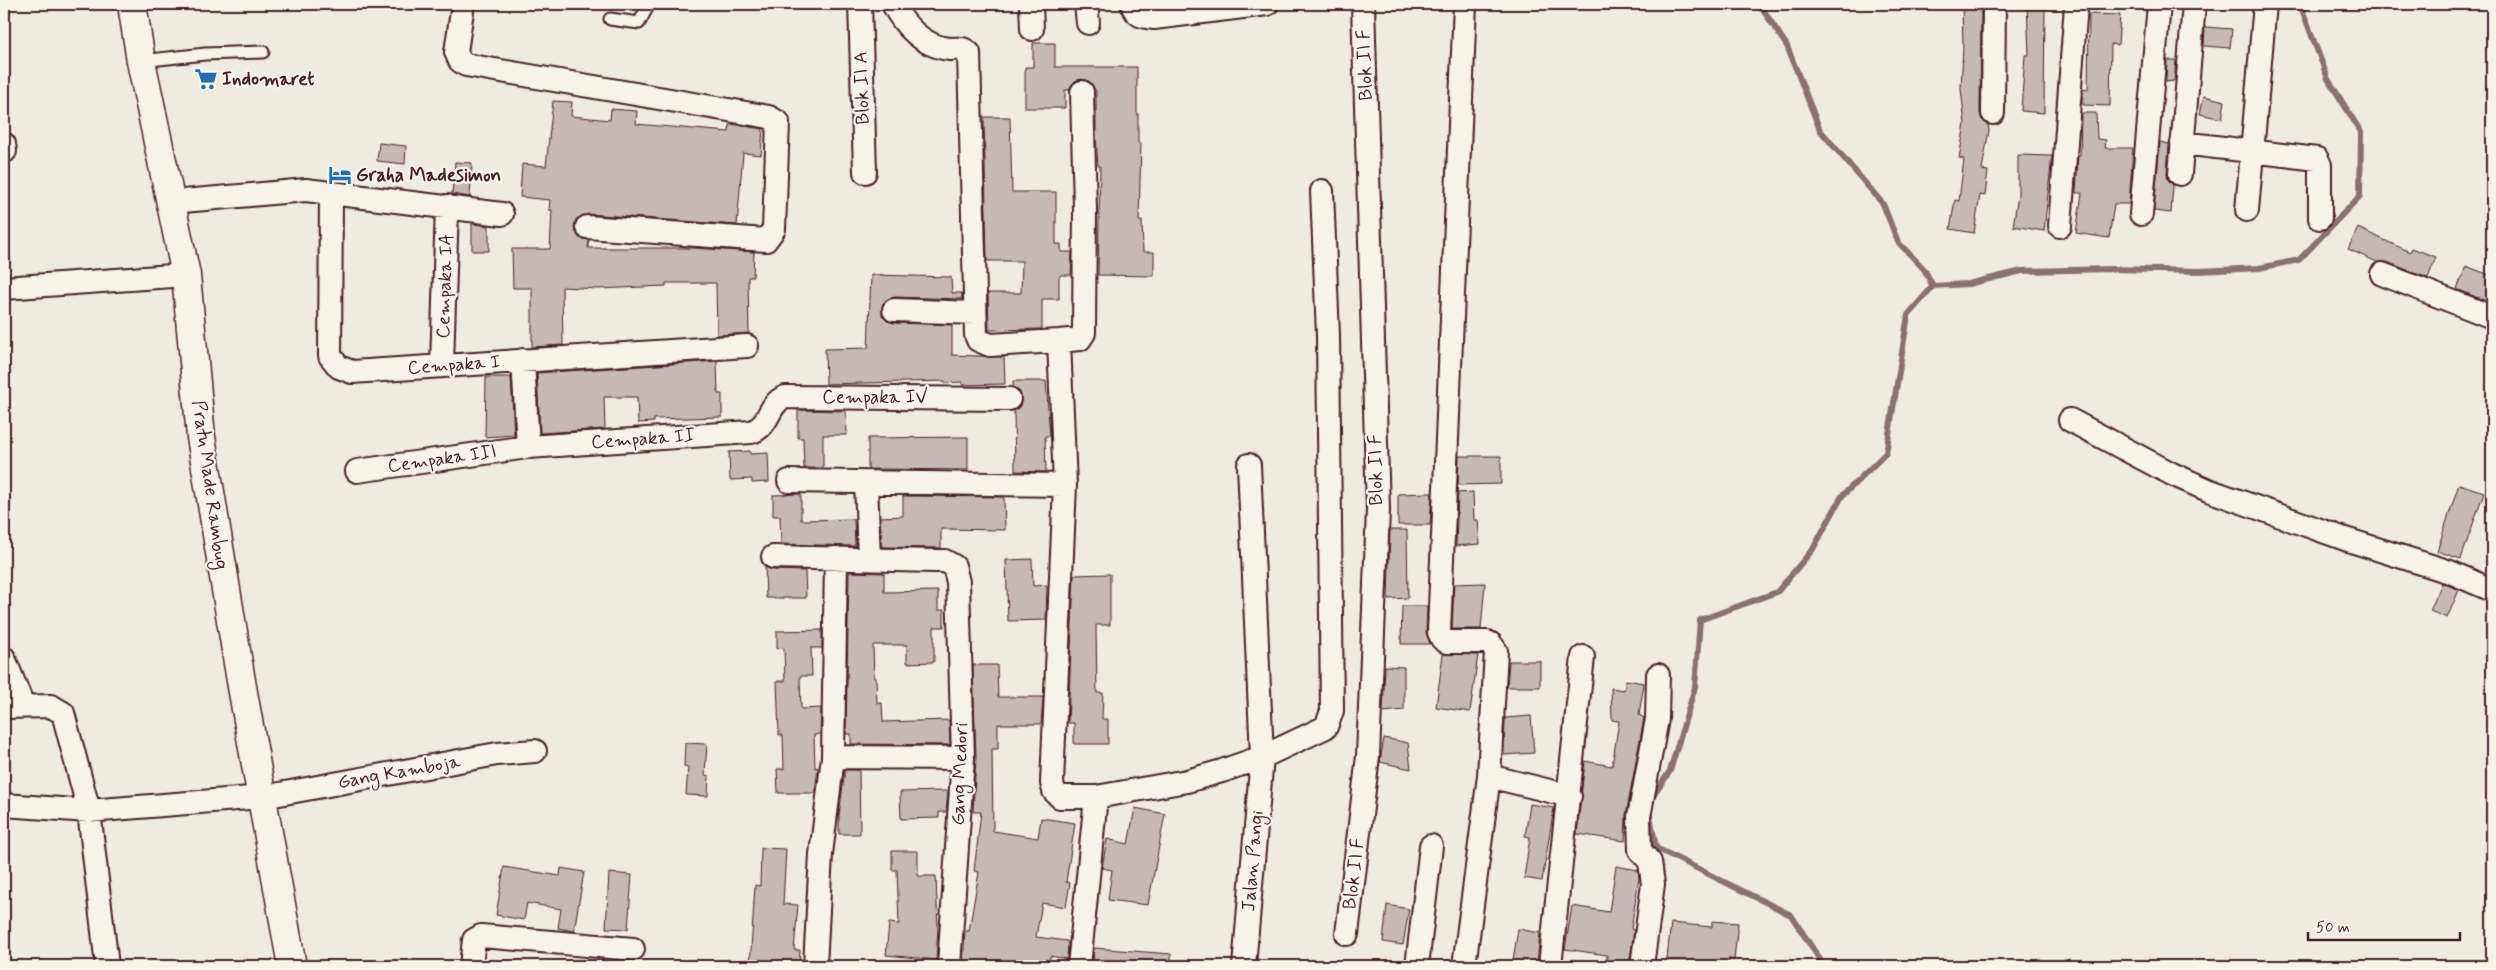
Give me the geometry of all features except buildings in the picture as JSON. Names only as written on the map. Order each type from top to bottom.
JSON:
[{"type":"street","name":"Pratu Made Rambug","points":[[132,4],[186,275],[201,436],[241,681],[292,966]]},
{"type":"street","points":[[464,4],[456,52],[460,61],[466,65],[769,117],[778,122],[774,229],[766,240],[587,227]]},
{"type":"street","name":"Blok II A","points":[[860,4],[865,172]]},
{"type":"street","points":[[893,4],[911,31],[928,42],[950,49],[963,49],[969,53],[976,335],[984,345],[1080,339],[1084,333],[1085,208],[1082,92]]},
{"type":"street","points":[[1031,4],[1032,30]]},
{"type":"street","points":[[1132,4],[1136,13],[1142,17],[1154,18],[1267,4]]},
{"type":"street","name":"Blok II F","points":[[1346,934],[1368,756],[1378,510],[1363,4]]},
{"type":"street","points":[[1464,966],[1489,776],[1496,651],[1487,642],[1447,642],[1442,639],[1439,632],[1465,4]]},
{"type":"street","points":[[1993,114],[1994,4]]},
{"type":"street","points":[[2060,226],[2076,4]]},
{"type":"street","points":[[2141,214],[2159,4]]},
{"type":"street","points":[[2180,174],[2194,4]]},
{"type":"street","points":[[2247,210],[2266,4]]},
{"type":"street","points":[[2182,143],[2312,158],[2319,162],[2320,218]]},
{"type":"street","points":[[172,202],[289,190],[447,206],[502,214]]},
{"type":"street","points":[[1059,341],[1065,485],[1052,784],[1054,791],[1060,797],[1096,798],[1187,781],[1222,771],[1262,756],[1326,726],[1332,710],[1328,335],[1322,191]]},
{"type":"street","name":"Cempaka I","points":[[331,193],[330,356],[339,367],[352,372],[746,346]]},
{"type":"street","name":"Cempaka IA","points":[[442,366],[447,206]]},
{"type":"street","points":[[2382,274],[2492,317]]},
{"type":"street","points":[[4,288],[186,275]]},
{"type":"street","points":[[894,310],[975,313]]},
{"type":"street","points":[[523,360],[528,447]]},
{"type":"street","name":"Cempaka IV","points":[[758,430],[762,427],[776,401],[785,397],[1009,399]]},
{"type":"street","points":[[2070,420],[2172,474],[2208,490],[2345,539],[2450,572],[2492,590]]},
{"type":"street","name":"Cempaka II","points":[[528,447],[758,430]]},
{"type":"street","name":"Cempaka III","points":[[357,470],[528,447]]},
{"type":"street","name":"Jalan Pangi","points":[[1244,966],[1262,756],[1249,464]]},
{"type":"street","points":[[789,481],[1065,485]]},
{"type":"street","points":[[773,557],[869,558],[866,483]]},
{"type":"street","points":[[815,966],[821,854],[834,757],[836,558]]},
{"type":"street","name":"Gang Medori","points":[[869,558],[945,561],[954,566],[958,582],[963,758],[949,966]]},
{"type":"street","points":[[1550,966],[1570,796],[1583,657]]},
{"type":"street","points":[[4,658],[14,706],[51,706],[63,713],[89,810],[107,966]]},
{"type":"street","points":[[1642,966],[1654,884],[1650,862],[1640,850],[1639,817],[1657,719],[1658,675]]},
{"type":"street","name":"Gang Kamboja","points":[[4,805],[89,810],[263,797],[497,754],[536,750]]},
{"type":"street","points":[[834,757],[963,758]]},
{"type":"street","points":[[1489,776],[1570,796]]},
{"type":"street","points":[[1079,966],[1096,798]]},
{"type":"street","points":[[1417,966],[1431,846]]},
{"type":"street","points":[[471,966],[474,940],[481,936],[633,950]]},
{"type":"lane","points":[[610,19],[639,23],[649,4]]},
{"type":"lane","points":[[142,61],[205,54],[262,52]]},
{"type":"waterway","points":[[1756,4],[1764,11],[1787,46],[1820,130],[1883,204],[1898,242],[1924,269],[1933,286]]},
{"type":"waterway","points":[[1651,799],[1670,771],[1695,687],[1700,620],[1777,592],[1813,549],[1842,496],[1886,453],[1908,315],[1933,286],[1968,284],[2022,271],[2112,269],[2200,271],[2259,268],[2299,260],[2360,196],[2361,132],[2328,79],[2300,4]]},
{"type":"waterway","points":[[1649,810],[1656,848],[1791,915],[1824,966]]},
{"type":"place","name":"Indomaret","points":[[206,79]]},
{"type":"place","name":"Graha Madesimon","points":[[340,175]]}]
